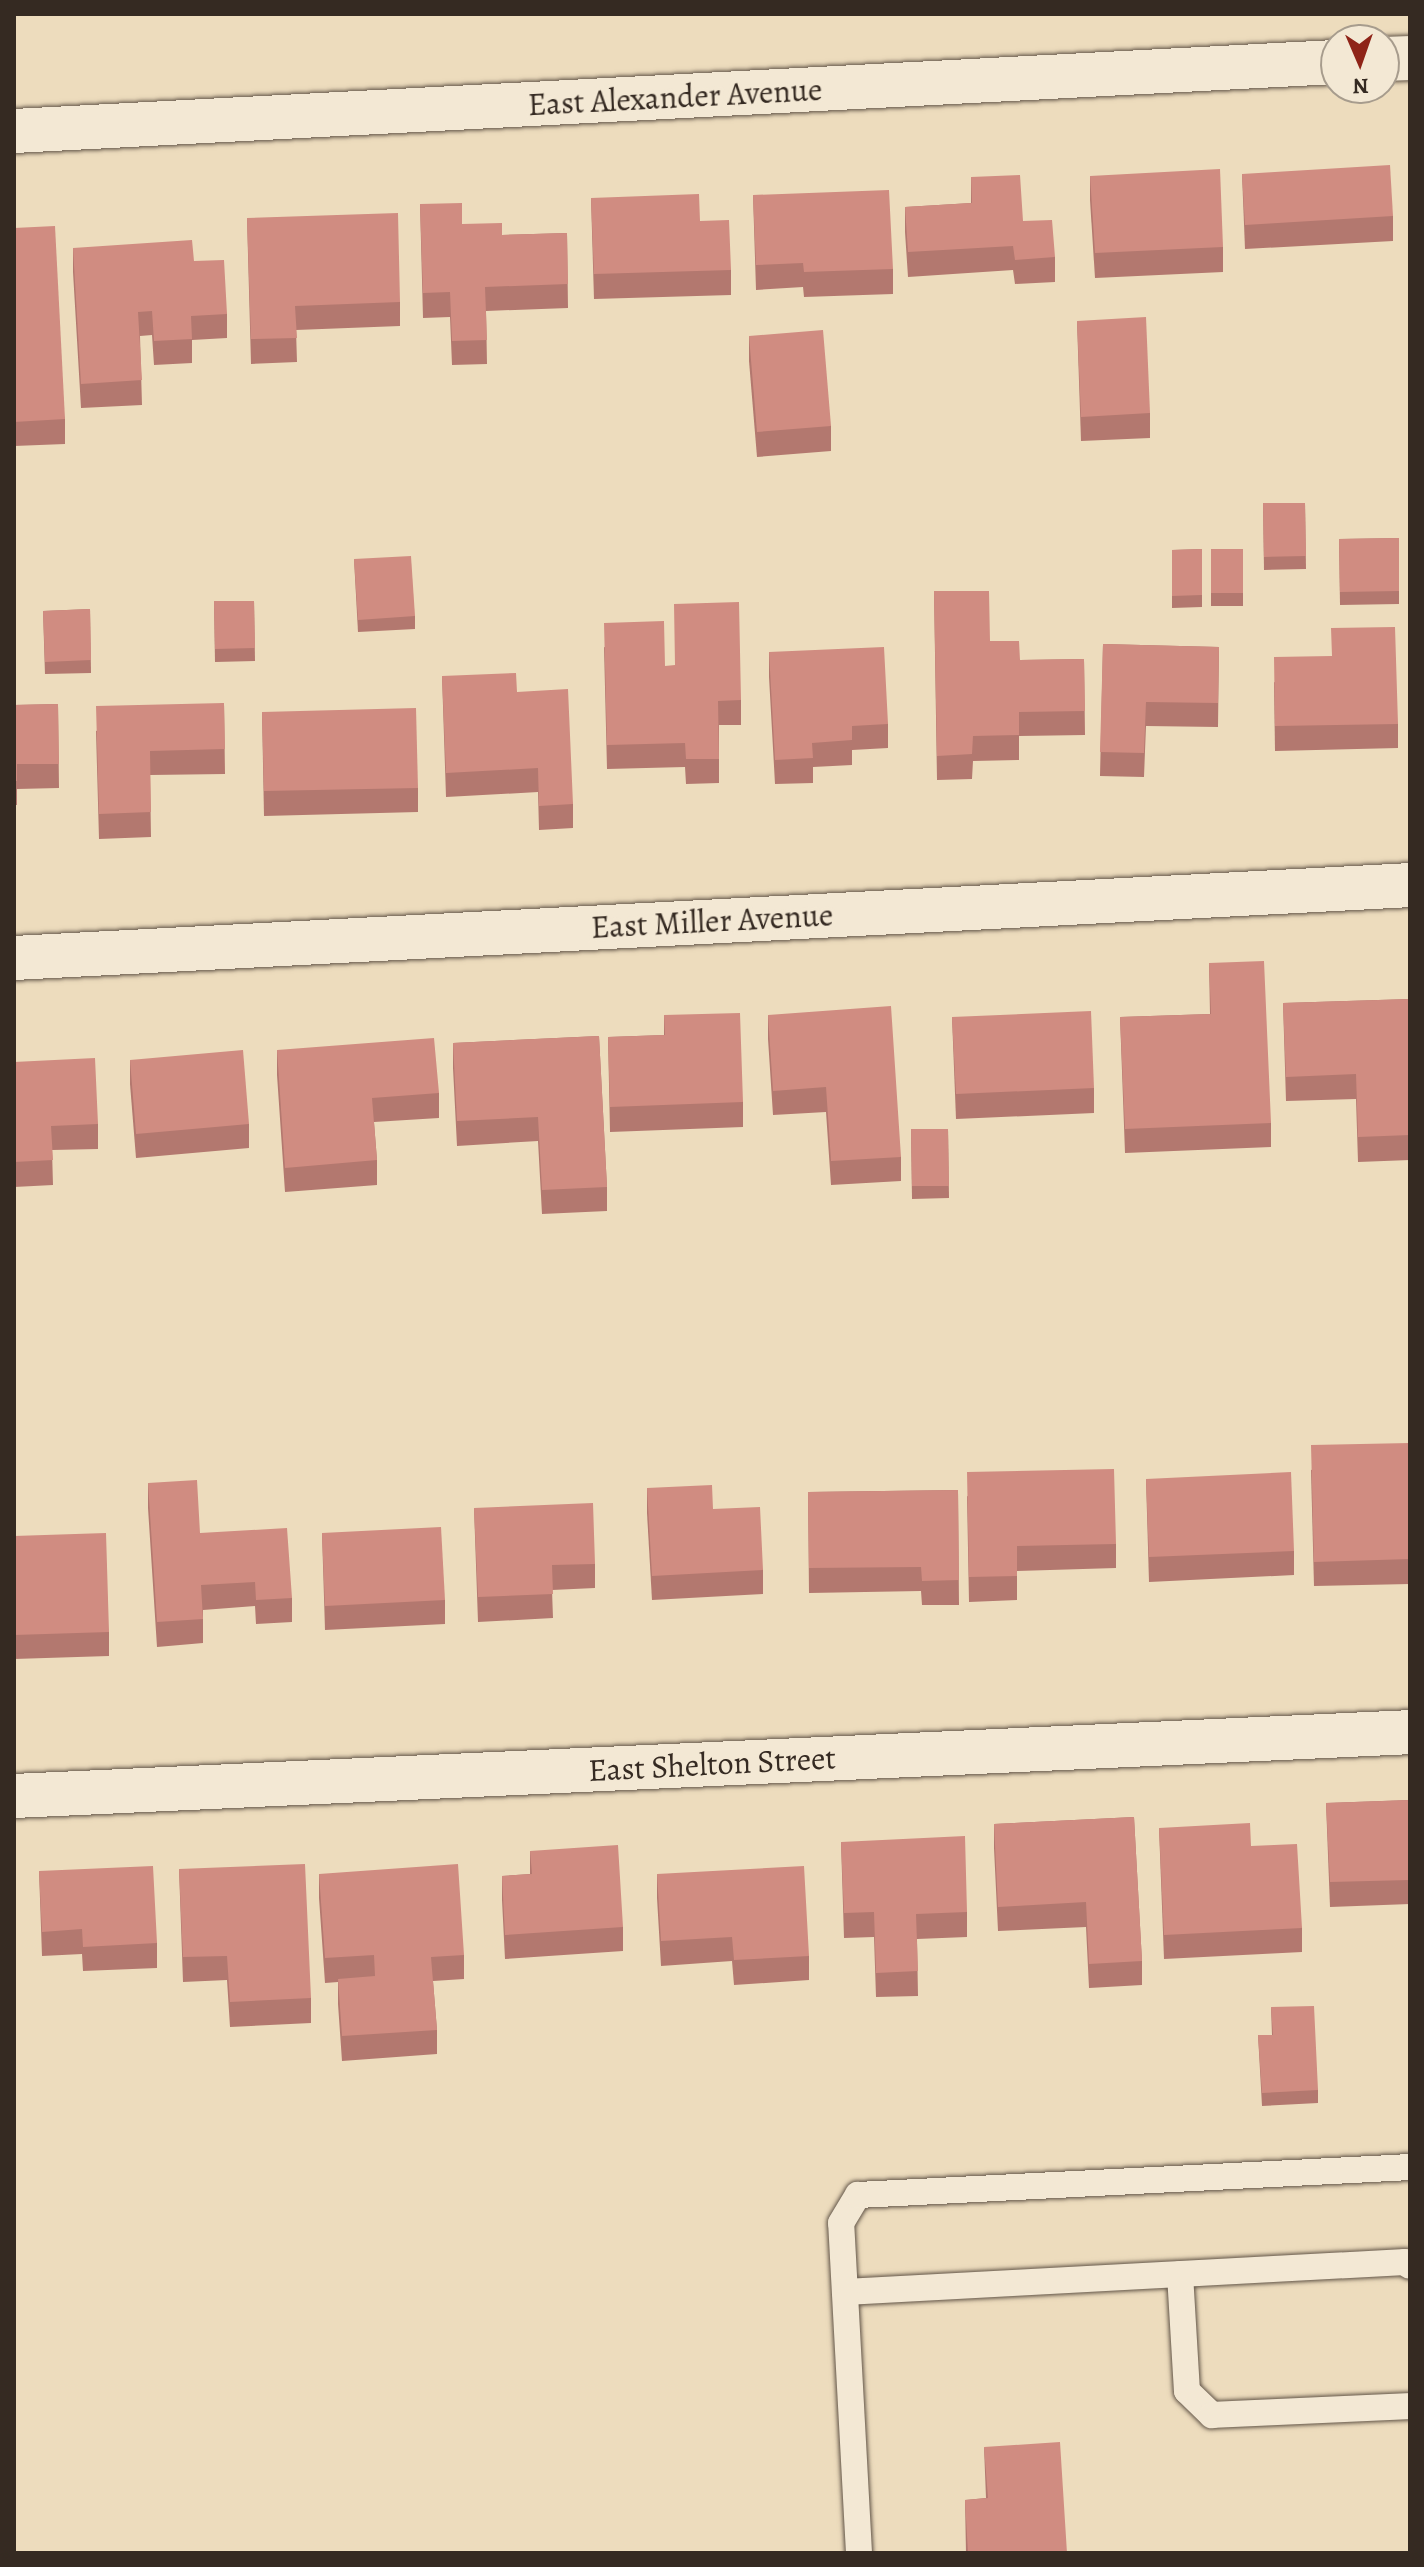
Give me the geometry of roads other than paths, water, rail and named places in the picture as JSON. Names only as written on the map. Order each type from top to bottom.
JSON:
[{"type":"street","name":"East Alexander Avenue","points":[[14,131],[1320,63]]},
{"type":"street","name":"East Miller Avenue","points":[[14,958],[1410,885]]},
{"type":"street","name":"East Shelton Street","points":[[14,1796],[1410,1732]]},
{"type":"lane","points":[[859,2553],[841,2223],[858,2195],[1410,2167]]},
{"type":"lane","points":[[845,2292],[1405,2262],[1410,2266]]},
{"type":"lane","points":[[1180,2274],[1187,2391],[1212,2415],[1410,2406]]}]
